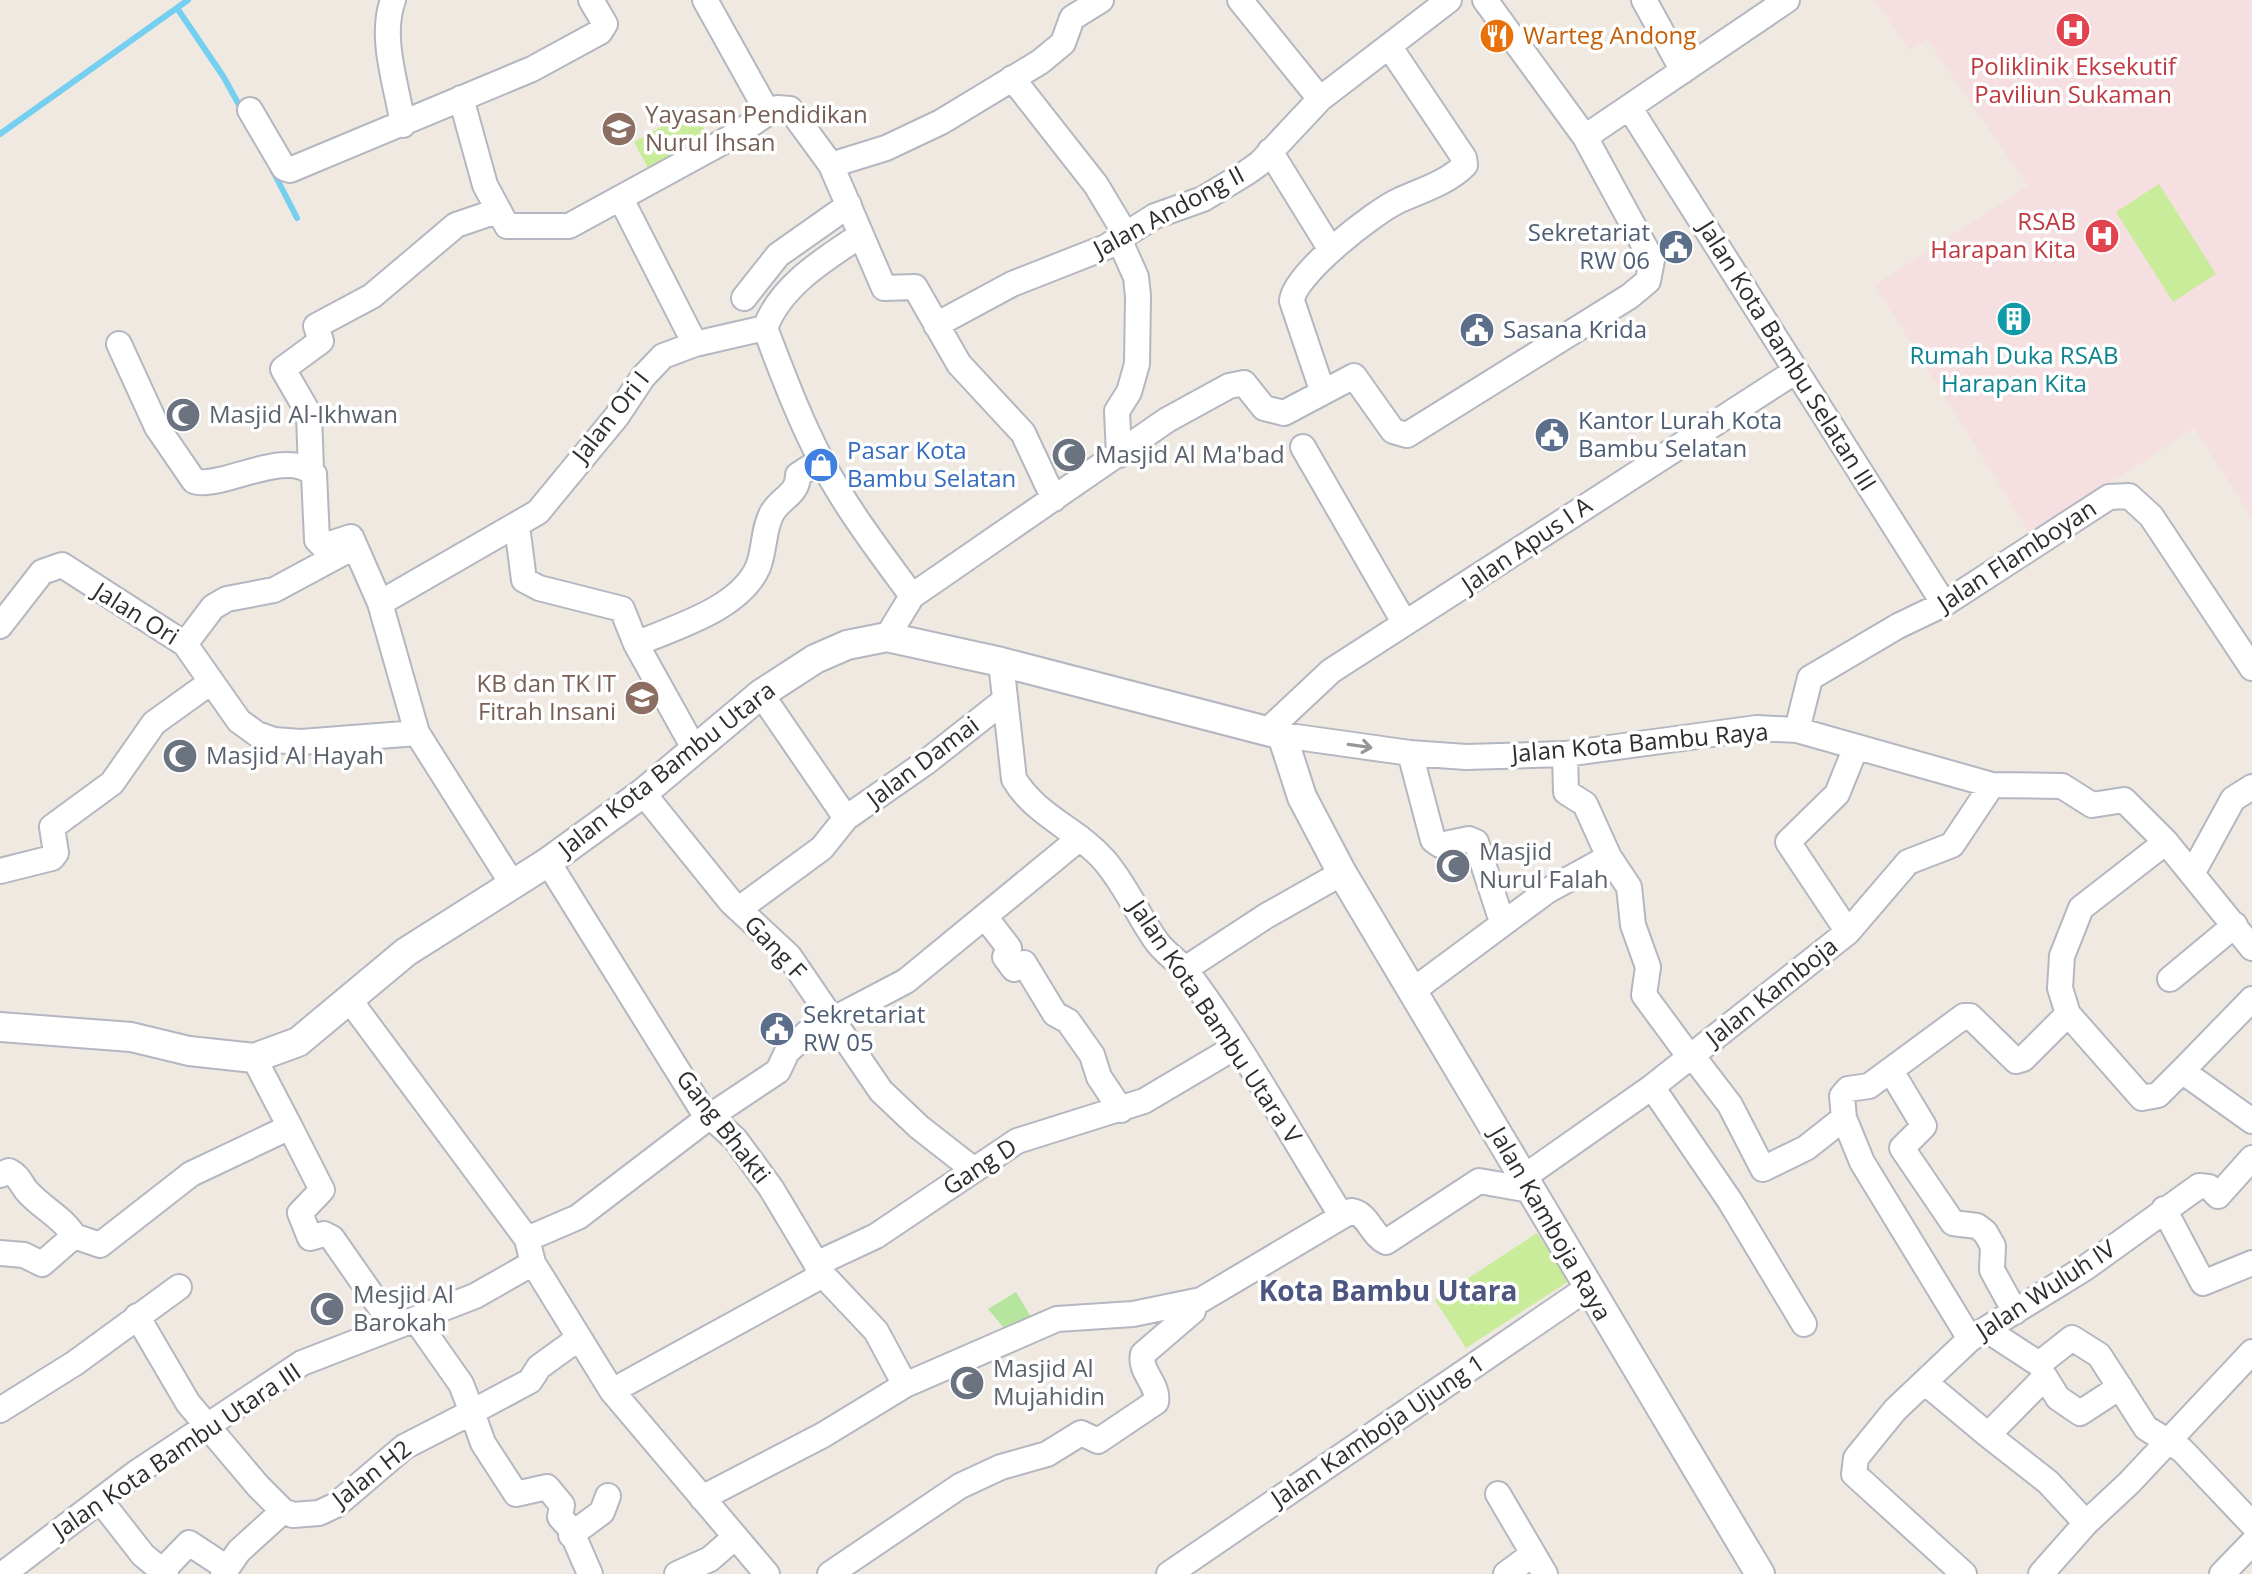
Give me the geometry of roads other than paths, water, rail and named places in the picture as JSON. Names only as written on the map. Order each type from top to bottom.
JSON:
[{"type":"street","points":[[393,0],[388,13],[388,43],[403,125]]},
{"type":"street","points":[[250,110],[286,170],[403,125],[532,69],[604,29],[605,24],[591,0]]},
{"type":"street","points":[[705,0],[768,113]]},
{"type":"street","points":[[831,165],[886,148],[941,122],[1055,51],[1063,43],[1072,18],[1101,0]]},
{"type":"street","points":[[1240,0],[1320,99]]},
{"type":"street","name":"Jalan Andong II","points":[[936,325],[1012,284],[1086,256],[1155,216],[1203,199],[1253,168],[1320,99],[1449,0]]},
{"type":"street","points":[[887,637],[912,596],[1167,420],[1229,386],[1244,383],[1264,408],[1284,413],[1322,390],[1354,376],[1393,431],[1407,435],[1579,329],[1648,281],[1652,260],[1585,137],[1485,0]]},
{"type":"street","points":[[1644,0],[1683,71]]},
{"type":"street","points":[[1585,137],[1787,0]]},
{"type":"street","points":[[1322,390],[1292,295],[1331,250],[1401,199],[1418,195],[1465,165],[1464,158],[1389,46]]},
{"type":"street","points":[[1012,78],[1096,185],[1122,237],[1136,277],[1137,364],[1129,392],[1117,411],[1119,455]]},
{"type":"street","points":[[461,98],[485,185],[507,226],[564,227],[621,199],[768,113],[790,109],[831,165],[884,288],[890,290],[912,285],[966,374],[1023,433],[1054,499]]},
{"type":"street","name":"Jalan Kota Bambu Selatan III","points":[[1629,107],[1944,604]]},
{"type":"street","points":[[1270,151],[1331,250]]},
{"type":"street","points":[[621,199],[695,344]]},
{"type":"street","points":[[744,298],[778,255],[849,205]]},
{"type":"street","points":[[497,211],[456,225],[372,296],[316,326],[321,341],[283,369],[309,414],[319,545],[345,536],[351,537],[380,603],[417,733],[513,885]]},
{"type":"street","points":[[861,235],[816,265],[787,293],[765,328],[792,399],[821,460],[859,522],[912,596]]},
{"type":"street","name":"Jalan Ori I","points":[[380,603],[484,540],[517,526],[548,502],[653,364],[695,344],[765,328]]},
{"type":"street","points":[[119,344],[157,427],[194,481],[213,481],[260,467],[311,470]]},
{"type":"street","name":"Jalan Apus I A","points":[[1275,733],[1331,671],[1796,371]]},
{"type":"street","points":[[1303,447],[1404,622]]},
{"type":"street","points":[[636,644],[701,614],[750,583],[760,564],[771,514],[794,493],[798,475],[821,460]]},
{"type":"street","name":"Jalan Flamboyan","points":[[1797,730],[1810,678],[1898,626],[1944,604],[2109,497],[2129,496],[2151,516],[2252,668]]},
{"type":"street","points":[[517,526],[524,580],[539,588],[615,605],[628,619],[636,644],[695,750]]},
{"type":"street","points":[[185,644],[213,607],[227,599],[274,590],[356,546]]},
{"type":"street","name":"Jalan Ori","points":[[0,626],[42,572],[57,564],[185,644],[239,721],[257,734],[274,740],[367,739],[417,733]]},
{"type":"street","name":"Jalan Kota Bambu Utara","points":[[0,1027],[131,1037],[189,1051],[254,1058],[298,1042],[351,1002],[406,952],[548,862],[643,793],[761,694],[815,659],[847,645],[887,637],[1001,662],[1275,733]]},
{"type":"street","name":"Jalan Kota Bambu Utara V","points":[[1001,662],[1014,779],[1031,804],[1080,838],[1104,861],[1131,897],[1165,953],[1185,969],[1237,1046],[1341,1215]]},
{"type":"street","points":[[0,871],[55,856],[52,827],[112,783],[154,723],[211,682]]},
{"type":"street","name":"Jalan Damai","points":[[761,694],[846,818],[925,763],[1005,700]]},
{"type":"street","name":"Jalan Kota Bambu Raya","points":[[1275,733],[1410,753],[1466,757],[1565,754],[1757,728],[1797,730],[1992,785],[2062,786],[2092,805],[2124,800],[2166,842]]},
{"type":"street","name":"Jalan Kamboja Raya","points":[[1275,733],[1302,797],[1342,873],[1586,1289],[1760,1574]]},
{"type":"street","points":[[1848,932],[1788,842],[1837,794],[1856,747]]},
{"type":"street","points":[[1410,753],[1433,840],[1440,845],[1469,839],[1476,842],[1502,922]]},
{"type":"street","points":[[1565,754],[1566,792],[1585,804],[1609,857],[1629,887],[1633,925],[1648,967],[1644,995],[1730,1105],[1763,1169],[1806,1148],[1844,1118]]},
{"type":"street","name":"Jalan Kamboja","points":[[1527,1184],[1848,932],[1908,862],[1952,845],[1992,785]]},
{"type":"street","points":[[2192,874],[2233,799],[2252,787]]},
{"type":"street","name":"Gang F","points":[[643,793],[739,909],[789,956],[863,1068],[905,1115],[974,1170]]},
{"type":"street","points":[[739,909],[822,848],[846,818]]},
{"type":"street","points":[[527,1239],[578,1217],[709,1117],[778,1071],[787,1052],[799,1039],[906,981],[1080,838]]},
{"type":"street","points":[[2252,948],[2166,842],[2081,908],[2062,956],[2060,988],[2068,1014],[2142,1098],[2149,1100],[2158,1095],[2252,999]]},
{"type":"street","points":[[1411,992],[1547,891],[1609,857]]},
{"type":"street","name":"Gang Bhakti","points":[[548,862],[643,1017],[709,1117],[735,1139],[771,1188],[820,1270],[876,1331],[905,1385]]},
{"type":"street","points":[[1185,969],[1266,916],[1342,873]]},
{"type":"street","points":[[986,918],[1009,948],[1005,957],[1010,964],[1014,969],[1024,963],[1055,1014],[1068,1021],[1075,1030],[1121,1110]]},
{"type":"street","points":[[2170,979],[2235,925]]},
{"type":"street","points":[[351,1002],[527,1239],[533,1263],[612,1391],[767,1574]]},
{"type":"street","points":[[2068,1014],[2023,1059],[2016,1061],[1970,1016],[1964,1016],[1869,1086],[1844,1092],[1844,1118],[1862,1162],[1978,1335],[2042,1371],[2058,1398],[2080,1413],[2120,1387]]},
{"type":"street","name":"Gang D","points":[[612,1391],[876,1236],[1029,1136],[1121,1110],[1162,1093],[1237,1046]]},
{"type":"street","points":[[254,1058],[322,1190],[300,1213],[310,1238],[328,1234],[461,1384],[483,1443],[511,1489],[518,1495],[547,1487],[562,1505],[560,1517],[590,1574]]},
{"type":"street","points":[[1891,1071],[1924,1126],[1902,1148],[1953,1223],[1977,1226],[1985,1232],[1993,1246],[1992,1270],[2015,1312]]},
{"type":"street","points":[[2182,1071],[2252,1121]]},
{"type":"street","points":[[1652,1087],[1730,1201],[1804,1324]]},
{"type":"street","points":[[0,1175],[9,1171],[15,1174],[35,1200],[74,1236],[100,1245],[191,1174],[290,1127]]},
{"type":"street","name":"Jalan Wuluh IV","points":[[1964,1574],[1854,1474],[1856,1458],[1895,1410],[1978,1335],[2085,1268],[2199,1186],[2213,1191],[2252,1158]]},
{"type":"street","points":[[702,1498],[823,1435],[905,1385],[1057,1319],[1133,1314],[1201,1300],[1341,1215],[1356,1211],[1386,1242],[1479,1181],[1527,1184]]},
{"type":"street","points":[[2164,1209],[2203,1283],[2252,1263]]},
{"type":"street","points":[[0,1253],[24,1255],[42,1264],[60,1244],[74,1236]]},
{"type":"street","name":"Jalan Kota Bambu Utara III","points":[[3,1574],[100,1500],[302,1363],[475,1296],[533,1263]]},
{"type":"street","points":[[0,1410],[75,1363],[179,1287]]},
{"type":"street","name":"Jalan Kamboja Ujung 1","points":[[1169,1574],[1586,1289]]},
{"type":"street","points":[[830,1574],[975,1478],[1047,1454],[1081,1433],[1098,1441],[1137,1417],[1156,1402],[1157,1394],[1141,1366],[1143,1354],[1148,1346],[1193,1311]]},
{"type":"street","points":[[100,1500],[143,1555],[164,1572],[189,1543],[225,1571],[239,1551],[283,1511],[206,1426],[182,1394],[137,1316]]},
{"type":"street","name":"Jalan H2","points":[[283,1511],[307,1516],[336,1505],[404,1447],[530,1381],[539,1367],[579,1338]]},
{"type":"street","points":[[1988,1435],[2042,1371],[2075,1338],[2099,1355],[2146,1428],[2170,1441],[2252,1524]]},
{"type":"street","points":[[2041,1574],[2086,1523],[2170,1441],[2252,1352]]},
{"type":"street","points":[[1927,1384],[2048,1482],[2086,1523]]},
{"type":"street","points":[[1498,1494],[1539,1564],[1506,1574]]},
{"type":"street","points":[[571,1535],[602,1512],[608,1496]]},
{"type":"street","points":[[677,1574],[710,1559],[734,1538]]},
{"type":"street","points":[[2222,1574],[2252,1543]]},
{"type":"waterway","points":[[0,134],[188,0]]},
{"type":"waterway","points":[[177,8],[223,76],[243,112]]},
{"type":"waterway","points":[[273,171],[297,218]]},
{"type":"place","name":"Poliklinik Eksekutif Paviliun Sukaman","points":[[2073,30]]},
{"type":"place","name":"Warteg Andong","points":[[1497,36]]},
{"type":"place","name":"Yayasan Pendidikan Nurul Ihsan","points":[[619,129]]},
{"type":"place","name":"RSAB Harapan Kita","points":[[2102,236]]},
{"type":"place","name":"Sekretariat RW 06","points":[[1676,247]]},
{"type":"place","name":"Rumah Duka RSAB Harapan Kita","points":[[2014,319]]},
{"type":"place","name":"Sasana Krida","points":[[1477,330]]},
{"type":"place","name":"Masjid Al-Ikhwan","points":[[183,415]]},
{"type":"place","name":"Kantor Lurah Kota Bambu Selatan","points":[[1552,435]]},
{"type":"place","name":"Masjid Al Ma'bad","points":[[1069,455]]},
{"type":"place","name":"Pasar Kota Bambu Selatan","points":[[821,465]]},
{"type":"place","name":"KB dan TK IT Fitrah Insani","points":[[642,698]]},
{"type":"place","name":"Masjid Al Hayah","points":[[180,756]]},
{"type":"place","name":"Masjid Nurul Falah","points":[[1453,866]]},
{"type":"place","name":"Sekretariat RW 05","points":[[777,1029]]},
{"type":"place","name":"Mesjid Al Barokah","points":[[327,1309]]},
{"type":"place","name":"Masjid Al Mujahidin","points":[[967,1383]]},
{"type":"district","name":"Kota Bambu Utara","points":[[1388,1291]]}]
